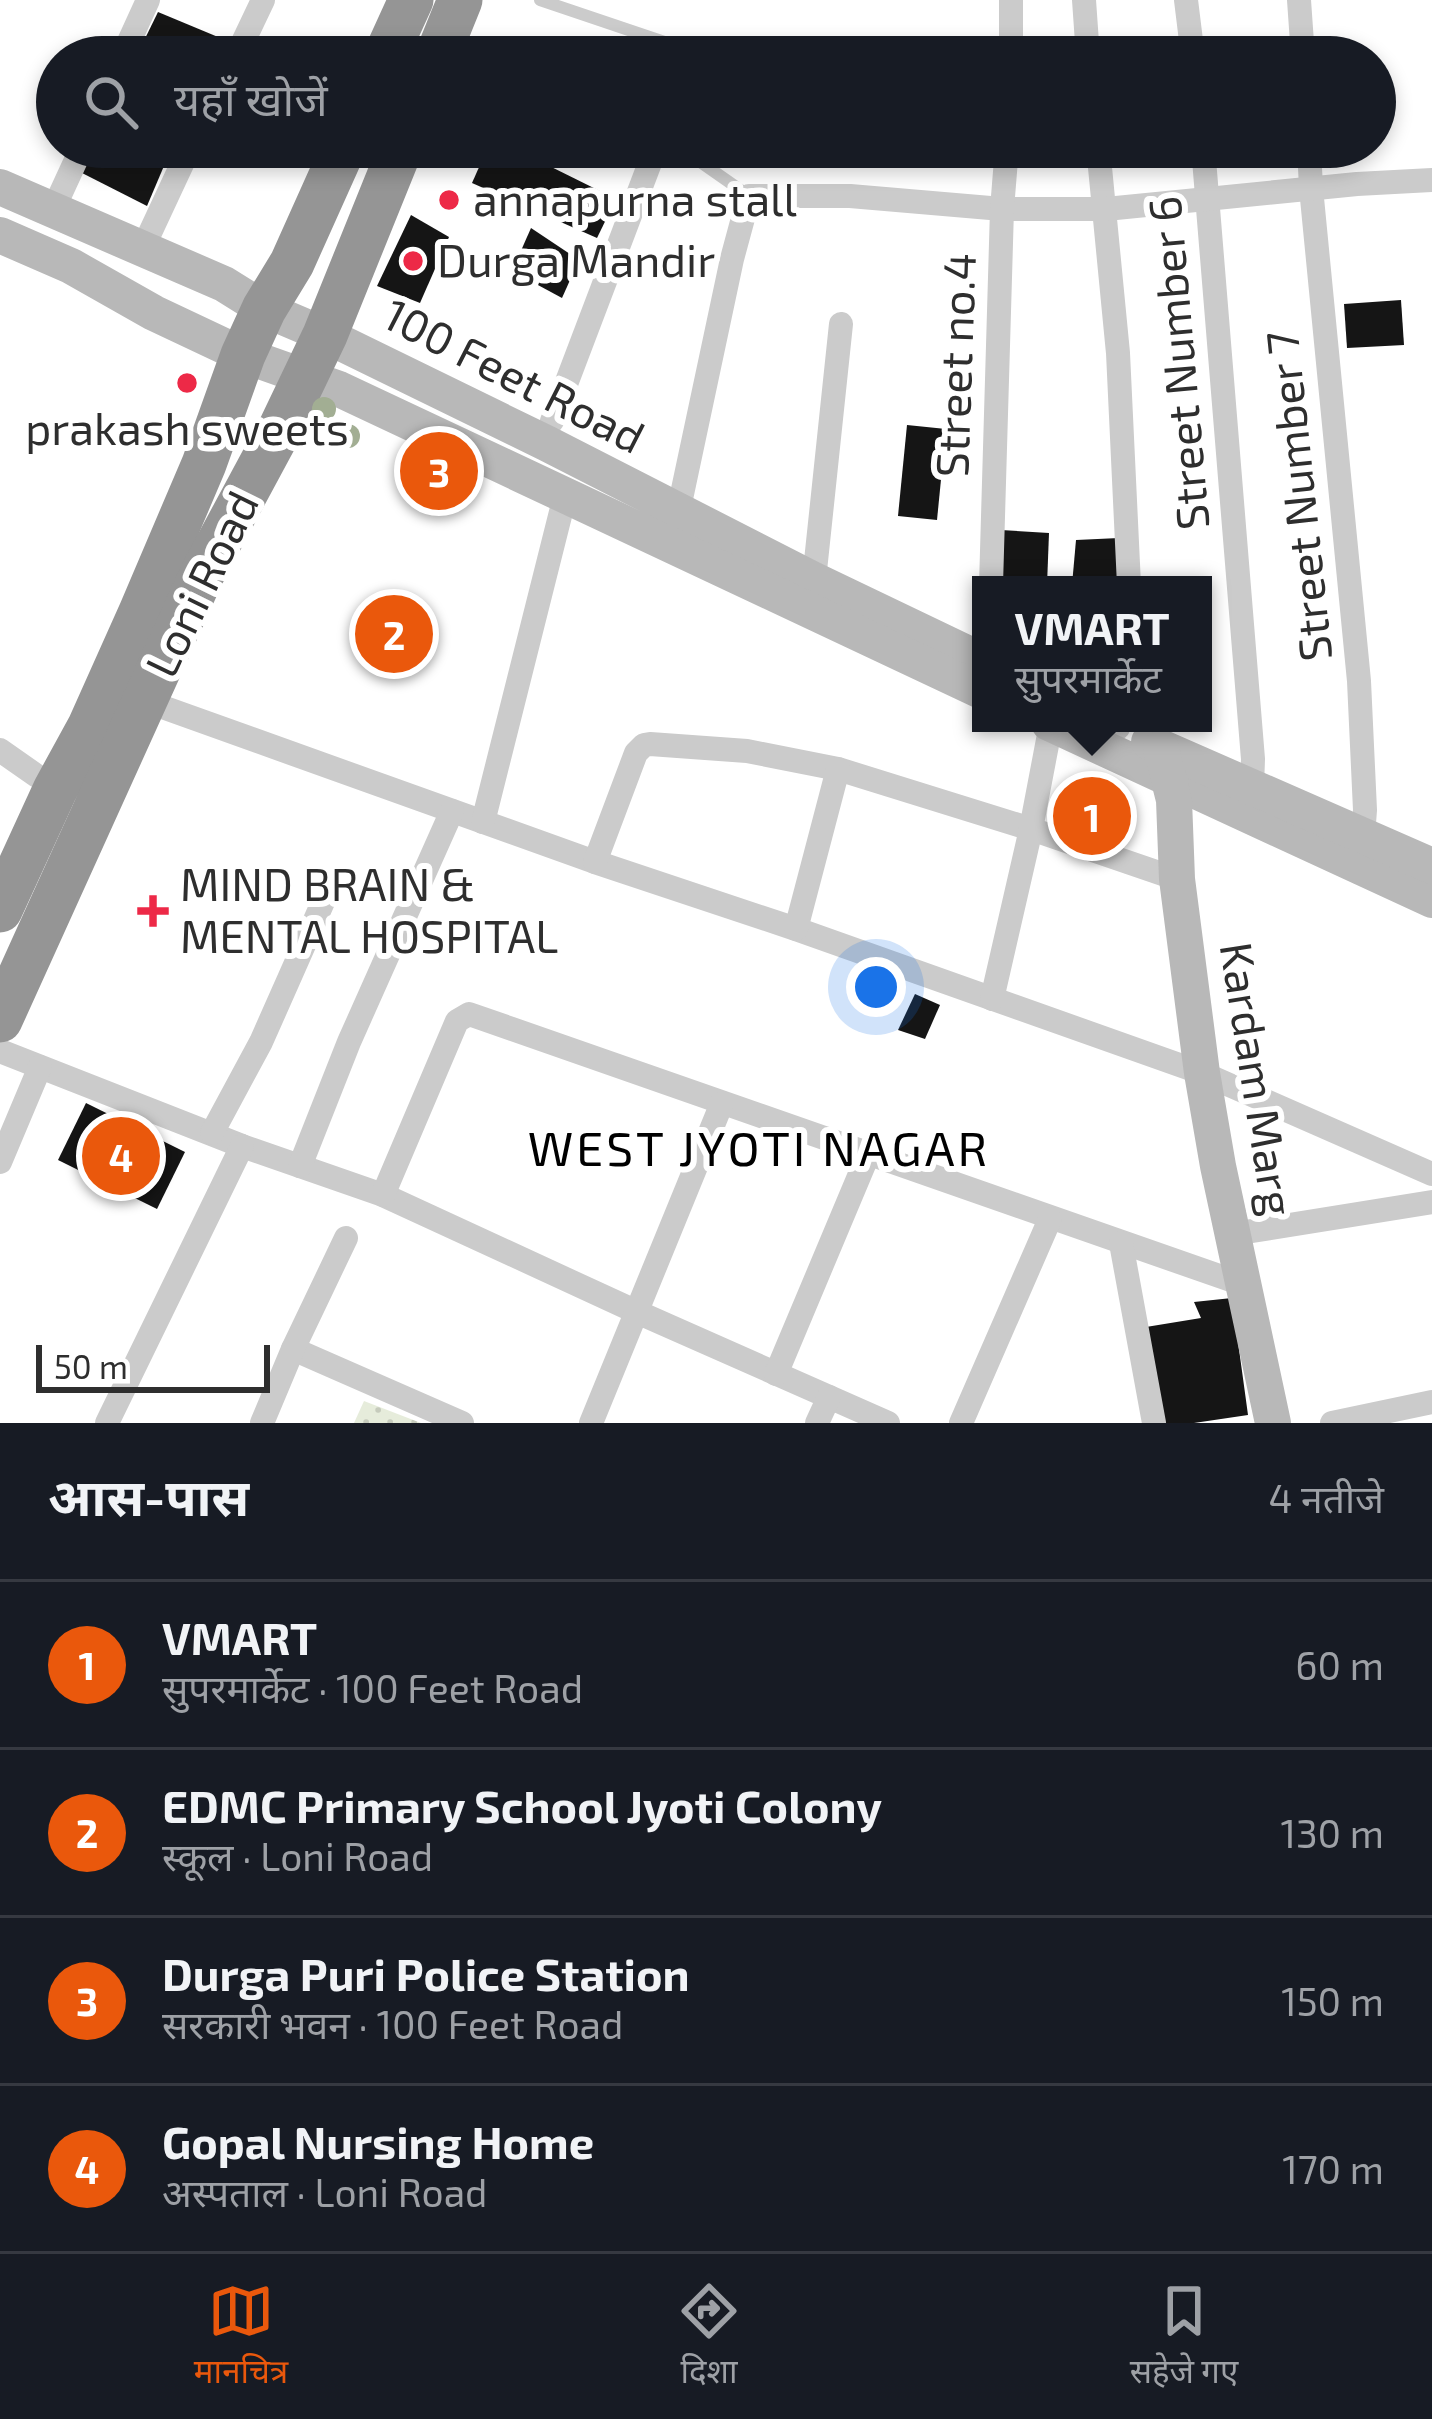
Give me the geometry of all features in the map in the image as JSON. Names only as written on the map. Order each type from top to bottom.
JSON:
[{"type":"highway","points":[[395,36],[411,0]]},
{"type":"highway","points":[[445,36],[460,0]]},
{"type":"highway","name":"Loni Road","points":[[0,1020],[126,694],[243,355],[335,168]]},
{"type":"highway","name":"Loni Road","points":[[0,910],[90,726],[126,694],[202,574],[281,427],[325,334],[392,168]]},
{"type":"main road","name":"100 Feet Road","points":[[0,187],[224,284],[264,309],[325,334],[972,656]]},
{"type":"main road","name":"100 Feet Road","points":[[0,235],[71,266],[243,355],[339,389],[972,687]]},
{"type":"main road","points":[[1073,732],[1252,787],[1432,866]]},
{"type":"main road","points":[[1123,732],[1165,764],[1432,901]]},
{"type":"main road","name":"Kardam Marg","points":[[1165,764],[1174,800],[1178,879],[1202,1073],[1273,1423]]},
{"type":"street","points":[[132,36],[148,0]]},
{"type":"street","points":[[246,36],[263,0]]},
{"type":"street","points":[[1011,0],[1011,36]]},
{"type":"street","points":[[1084,0],[1087,36]]},
{"type":"street","points":[[1186,0],[1190,36]]},
{"type":"street","points":[[1299,0],[1302,36]]},
{"type":"street","points":[[52,210],[72,168]]},
{"type":"street","points":[[142,250],[180,168]]},
{"type":"street","points":[[552,421],[648,168]]},
{"type":"street","name":"Street no.4","points":[[991,576],[1005,168]]},
{"type":"street","points":[[1101,168],[1118,352],[1130,576]]},
{"type":"street","name":"Street Number 6","points":[[1205,168],[1252,787]]},
{"type":"street","name":"Street Number 7","points":[[1310,168],[1359,681],[1363,836]]},
{"type":"street","points":[[678,513],[749,196],[850,196],[1002,209],[1106,209],[1432,180]]},
{"type":"street","points":[[814,580],[842,324]]},
{"type":"street","points":[[483,822],[565,496]]},
{"type":"street","points":[[126,694],[1202,1073],[1432,1174]]},
{"type":"street","points":[[992,999],[1049,732]]},
{"type":"street","points":[[595,862],[636,753],[644,745],[747,751],[838,769],[1178,879]]},
{"type":"street","points":[[0,750],[37,776]]},
{"type":"street","points":[[796,929],[838,769]]},
{"type":"street","points":[[300,1166],[349,1042],[452,811]]},
{"type":"street","points":[[212,1133],[261,1042],[327,893]]},
{"type":"street","points":[[383,1195],[457,1021],[474,1015],[1244,1286]]},
{"type":"street","points":[[0,1051],[383,1195],[888,1423]]},
{"type":"street","points":[[0,1162],[40,1067]]},
{"type":"street","points":[[591,1423],[722,1102]]},
{"type":"street","points":[[107,1423],[242,1145]]},
{"type":"street","points":[[776,1374],[868,1155]]},
{"type":"street","points":[[1233,1234],[1432,1202]]},
{"type":"street","points":[[961,1423],[1050,1219]]},
{"type":"street","points":[[262,1423],[346,1238]]},
{"type":"street","points":[[1121,1244],[1154,1423]]},
{"type":"street","points":[[293,1348],[462,1423]]},
{"type":"street","points":[[818,1423],[829,1397]]},
{"type":"street","points":[[1332,1423],[1432,1402]]},
{"type":"lane","points":[[540,0],[642,36]]},
{"type":"lane","points":[[709,168],[749,196]]},
{"type":"green space","points":[[364,1401],[421,1423],[354,1423]]},
{"type":"building","points":[[158,12],[216,36],[146,36]]},
{"type":"building","points":[[84,168],[163,168],[147,206],[82,173]]},
{"type":"building","points":[[479,168],[553,168],[616,199],[597,238],[472,183]]},
{"type":"building","name":"Durga Mandir","points":[[411,215],[449,237],[420,303],[377,286]]},
{"type":"building","points":[[531,228],[579,260],[562,298],[512,271]]},
{"type":"building","points":[[1401,300],[1404,345],[1347,348],[1344,304]]},
{"type":"building","points":[[907,425],[946,429],[937,520],[898,516]]},
{"type":"building","points":[[1001,530],[1049,533],[1047,576],[999,576]]},
{"type":"building","points":[[1119,538],[1121,576],[1073,576],[1076,540]]},
{"type":"building","points":[[915,994],[940,1005],[925,1039],[898,1030]]},
{"type":"building","points":[[86,1103],[185,1152],[157,1209],[58,1160]]},
{"type":"building","points":[[1232,1298],[1248,1415],[1164,1423],[1146,1327],[1201,1318],[1194,1302]]},
{"type":"place","name":"annapurna stall","points":[[449,200]]},
{"type":"place","name":"Durga Mandir","points":[[413,261]]},
{"type":"place","name":"prakash sweets","points":[[187,383]]},
{"type":"place","name":"Durga Puri Police Station","points":[[439,471]]},
{"type":"place","name":"EDMC Primary School Jyoti Colony","points":[[394,634]]},
{"type":"place","name":"VMART","points":[[1092,816]]},
{"type":"place","name":"MIND BRAIN & MENTAL HOSPITAL","points":[[153,911]]},
{"type":"place","name":"Gopal Nursing Home","points":[[121,1156]]},
{"type":"district","name":"WEST JYOTI NAGAR","points":[[759,1149]]}]
